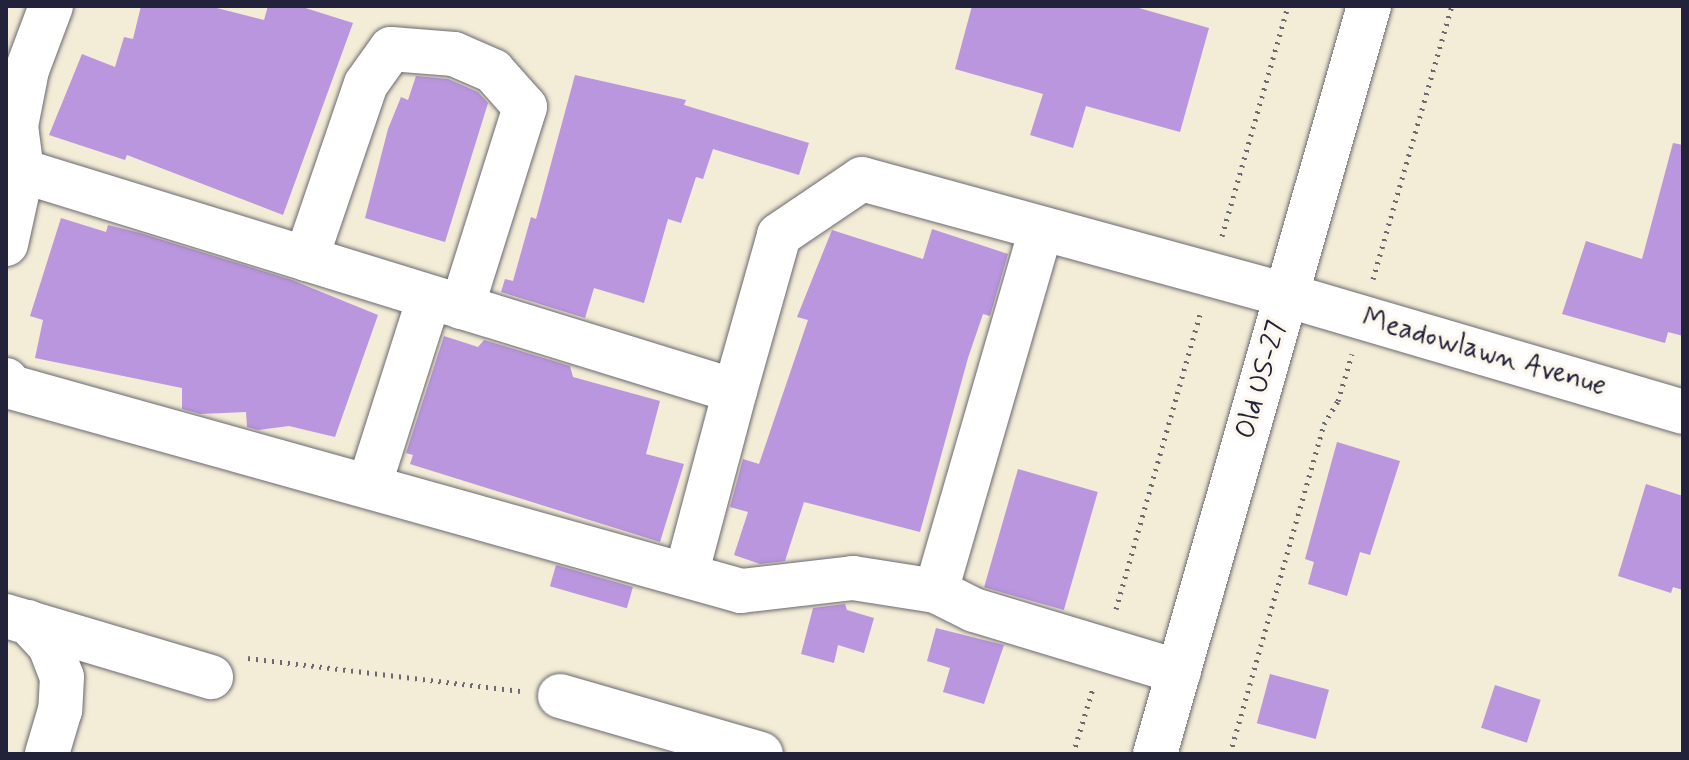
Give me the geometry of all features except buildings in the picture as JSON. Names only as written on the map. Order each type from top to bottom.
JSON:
[{"type":"main road","points":[[6,244],[22,171],[16,126],[27,70],[51,6]]},
{"type":"main road","name":"Old US-27","points":[[1155,754],[1369,6]]},
{"type":"main road","points":[[306,259],[366,84],[391,49],[454,54],[493,71],[525,107],[370,483]]},
{"type":"main road","points":[[22,171],[735,391]]},
{"type":"main road","name":"Meadowlawn Avenue","points":[[686,575],[779,235],[862,179],[1210,278],[1286,295],[1683,412]]},
{"type":"main road","points":[[936,591],[1041,230]]},
{"type":"main road","points":[[6,380],[11,387],[370,483],[741,591],[853,578],[936,591],[974,610],[1105,647],[1179,672]]},
{"type":"main road","points":[[17,619],[211,677]]},
{"type":"main road","points":[[17,619],[50,646],[62,677],[60,710],[47,754]]},
{"type":"main road","points":[[560,696],[761,754]]},
{"type":"path","points":[[1073,754],[1288,6]]},
{"type":"path","points":[[1230,754],[1324,424],[1338,401],[1452,6]]},
{"type":"path","points":[[211,677],[224,655],[560,696]]}]
